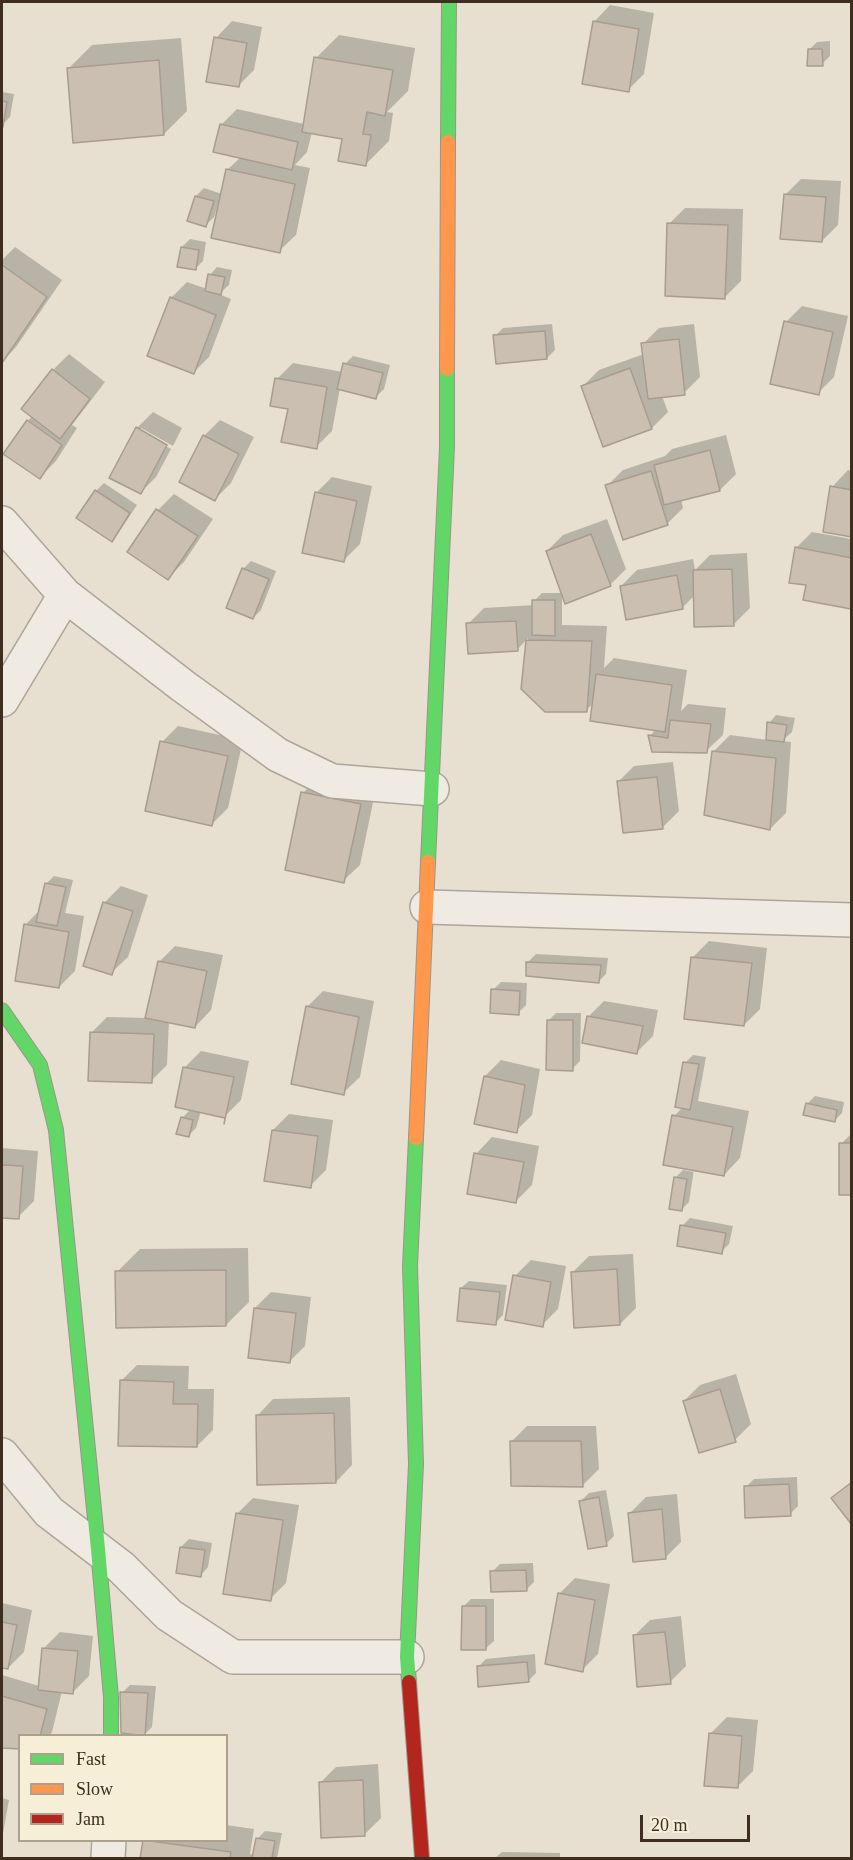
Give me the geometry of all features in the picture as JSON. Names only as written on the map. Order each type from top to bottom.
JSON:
[{"type":"street","points":[[422,1858],[407,1657],[416,1464],[410,1266],[447,447],[449,2]]},
{"type":"street","points":[[2,523],[64,595],[183,686],[278,754],[332,781],[432,789]]},
{"type":"street","points":[[2,700],[64,595]]},
{"type":"street","points":[[427,907],[852,920]]},
{"type":"street","points":[[2,1010],[40,1065],[56,1130],[98,1549],[111,1697],[111,1734]]},
{"type":"street","points":[[2,1455],[49,1512],[121,1567],[169,1615],[233,1657],[407,1657]]},
{"type":"street","points":[[108,1858],[109,1842]]},
{"type":"building","points":[[593,21],[639,29],[629,92],[582,84]]},
{"type":"building","points":[[214,37],[247,43],[239,87],[206,82]]},
{"type":"building","points":[[808,49],[822,49],[823,66],[807,66]]},
{"type":"building","points":[[314,57],[393,70],[385,116],[367,112],[363,134],[371,135],[366,166],[338,161],[342,139],[302,132]]},
{"type":"building","points":[[159,60],[164,135],[73,143],[67,68]]},
{"type":"building","points":[[2,101],[7,102],[3,127],[2,126]]},
{"type":"building","points":[[220,124],[298,142],[292,170],[213,152]]},
{"type":"building","points":[[226,169],[295,184],[280,253],[211,238]]},
{"type":"building","points":[[784,194],[826,197],[822,242],[780,239]]},
{"type":"building","points":[[195,196],[214,201],[206,227],[187,221]]},
{"type":"building","points":[[667,223],[728,225],[725,299],[665,296]]},
{"type":"building","points":[[181,247],[199,250],[196,270],[177,267]]},
{"type":"building","points":[[2,265],[47,297],[2,363]]},
{"type":"building","points":[[208,274],[225,277],[221,295],[205,291]]},
{"type":"building","points":[[170,297],[216,315],[194,374],[147,356]]},
{"type":"building","points":[[784,321],[833,332],[819,395],[770,384]]},
{"type":"building","points":[[545,331],[547,359],[496,364],[493,335]]},
{"type":"building","points":[[679,339],[685,395],[648,399],[641,343]]},
{"type":"building","points":[[343,363],[383,373],[376,399],[337,389]]},
{"type":"building","points":[[630,368],[652,429],[603,447],[581,386]]},
{"type":"building","points":[[52,369],[90,399],[60,439],[21,409]]},
{"type":"building","points":[[275,378],[327,387],[317,449],[281,442],[288,409],[270,406]]},
{"type":"building","points":[[27,420],[62,445],[40,479],[3,454]]},
{"type":"building","points":[[136,427],[167,445],[141,494],[109,478]]},
{"type":"building","points":[[203,435],[239,454],[215,501],[179,482]]},
{"type":"building","points":[[710,450],[720,491],[664,505],[654,465]]},
{"type":"building","points":[[651,471],[668,525],[623,540],[605,485]]},
{"type":"building","points":[[830,486],[852,490],[852,537],[823,532]]},
{"type":"building","points":[[95,490],[130,513],[112,542],[76,518]]},
{"type":"building","points":[[315,492],[357,501],[344,562],[302,553]]},
{"type":"building","points":[[156,509],[198,536],[168,580],[127,552]]},
{"type":"building","points":[[591,534],[611,586],[565,604],[546,551]]},
{"type":"building","points":[[795,547],[852,558],[851,609],[803,600],[806,585],[789,583]]},
{"type":"building","points":[[242,568],[269,579],[253,619],[226,608]]},
{"type":"building","points":[[732,569],[734,626],[694,627],[693,570]]},
{"type":"building","points":[[677,575],[683,609],[626,620],[620,586]]},
{"type":"building","points":[[532,600],[555,600],[555,636],[532,635]]},
{"type":"building","points":[[516,621],[518,651],[468,654],[466,623]]},
{"type":"building","points":[[526,640],[592,641],[587,712],[545,712],[521,689]]},
{"type":"building","points":[[596,674],[672,685],[665,732],[590,721]]},
{"type":"building","points":[[670,720],[711,724],[707,753],[652,752],[648,735],[668,738]]},
{"type":"building","points":[[767,722],[787,725],[784,742],[766,740]]},
{"type":"building","points":[[160,741],[228,756],[212,826],[145,811]]},
{"type":"building","points":[[712,751],[776,758],[770,830],[704,815]]},
{"type":"building","points":[[657,777],[663,829],[623,833],[617,781]]},
{"type":"building","points":[[301,792],[361,804],[344,883],[285,870]]},
{"type":"building","points":[[45,883],[66,887],[57,926],[36,922]]},
{"type":"building","points":[[103,902],[133,911],[112,975],[83,966]]},
{"type":"building","points":[[24,924],[69,932],[59,988],[15,981]]},
{"type":"building","points":[[691,957],[752,963],[744,1026],[684,1019]]},
{"type":"building","points":[[158,961],[207,971],[195,1028],[145,1018]]},
{"type":"building","points":[[526,962],[601,965],[599,983],[526,976]]},
{"type":"building","points":[[491,989],[520,991],[519,1015],[490,1013]]},
{"type":"building","points":[[306,1006],[359,1017],[344,1095],[291,1084]]},
{"type":"building","points":[[587,1016],[643,1026],[637,1054],[582,1043]]},
{"type":"building","points":[[547,1020],[573,1020],[573,1071],[546,1070]]},
{"type":"building","points":[[90,1032],[154,1034],[152,1083],[88,1081]]},
{"type":"building","points":[[683,1062],[699,1064],[690,1110],[675,1107]]},
{"type":"building","points":[[183,1067],[234,1077],[224,1124],[225,1118],[175,1107]]},
{"type":"building","points":[[484,1076],[525,1085],[517,1133],[474,1124]]},
{"type":"building","points":[[806,1103],[837,1110],[835,1122],[803,1115]]},
{"type":"building","points":[[672,1115],[733,1127],[724,1176],[663,1165]]},
{"type":"building","points":[[181,1117],[193,1120],[189,1137],[176,1134]]},
{"type":"building","points":[[272,1130],[318,1136],[311,1188],[264,1181]]},
{"type":"building","points":[[839,1143],[852,1143],[852,1195],[839,1195]]},
{"type":"building","points":[[474,1153],[524,1162],[516,1203],[467,1194]]},
{"type":"building","points":[[2,1165],[23,1166],[19,1219],[2,1218]]},
{"type":"building","points":[[674,1177],[687,1179],[682,1211],[669,1209]]},
{"type":"building","points":[[680,1225],[726,1233],[722,1254],[677,1246]]},
{"type":"building","points":[[617,1269],[620,1325],[574,1328],[571,1272]]},
{"type":"building","points":[[226,1270],[226,1326],[116,1328],[115,1271]]},
{"type":"building","points":[[513,1275],[551,1282],[543,1327],[505,1320]]},
{"type":"building","points":[[460,1288],[500,1292],[496,1325],[457,1321]]},
{"type":"building","points":[[254,1308],[296,1313],[290,1363],[248,1358]]},
{"type":"building","points":[[120,1380],[174,1382],[173,1404],[198,1404],[197,1447],[118,1446]]},
{"type":"building","points":[[720,1389],[736,1442],[699,1453],[683,1401]]},
{"type":"building","points":[[334,1413],[336,1483],[257,1485],[256,1415]]},
{"type":"building","points":[[510,1441],[581,1441],[583,1487],[511,1486]]},
{"type":"building","points":[[852,1482],[852,1525],[831,1498]]},
{"type":"building","points":[[789,1484],[791,1516],[745,1518],[744,1486]]},
{"type":"building","points":[[599,1497],[607,1546],[588,1549],[579,1501]]},
{"type":"building","points":[[662,1509],[666,1559],[633,1562],[628,1513]]},
{"type":"building","points":[[236,1513],[283,1520],[271,1601],[223,1594]]},
{"type":"building","points":[[180,1547],[205,1550],[201,1577],[176,1573]]},
{"type":"building","points":[[526,1570],[527,1591],[491,1592],[490,1571]]},
{"type":"building","points":[[558,1593],[595,1600],[583,1672],[545,1664]]},
{"type":"building","points":[[462,1606],[486,1606],[486,1650],[461,1650]]},
{"type":"building","points":[[2,1622],[17,1625],[8,1669],[2,1668]]},
{"type":"building","points":[[665,1632],[671,1684],[637,1687],[633,1635]]},
{"type":"building","points":[[42,1648],[78,1651],[73,1694],[38,1690]]},
{"type":"building","points":[[527,1662],[529,1682],[478,1687],[477,1666]]},
{"type":"building","points":[[120,1692],[148,1693],[145,1734],[121,1733]]},
{"type":"building","points":[[2,1696],[47,1709],[41,1734],[18,1734],[18,1749],[2,1748]]},
{"type":"building","points":[[709,1733],[742,1736],[738,1788],[704,1786]]},
{"type":"building","points":[[363,1780],[365,1836],[321,1838],[319,1782]]},
{"type":"building","points":[[256,1838],[275,1841],[272,1858],[252,1858]]},
{"type":"building","points":[[143,1842],[231,1852],[230,1858],[140,1858]]},
{"type":"traffic: fast","points":[[448,142],[449,2]]},
{"type":"traffic: fast","points":[[428,862],[447,447],[447,369]]},
{"type":"traffic: fast","points":[[2,1010],[40,1065],[56,1130],[98,1549],[111,1697],[111,1734]]},
{"type":"traffic: fast","points":[[409,1682],[407,1657],[416,1464],[410,1266],[416,1138]]},
{"type":"traffic: slow","points":[[447,369],[448,142]]},
{"type":"traffic: slow","points":[[416,1138],[428,862]]},
{"type":"traffic: jam","points":[[409,1682],[422,1858]]}]
